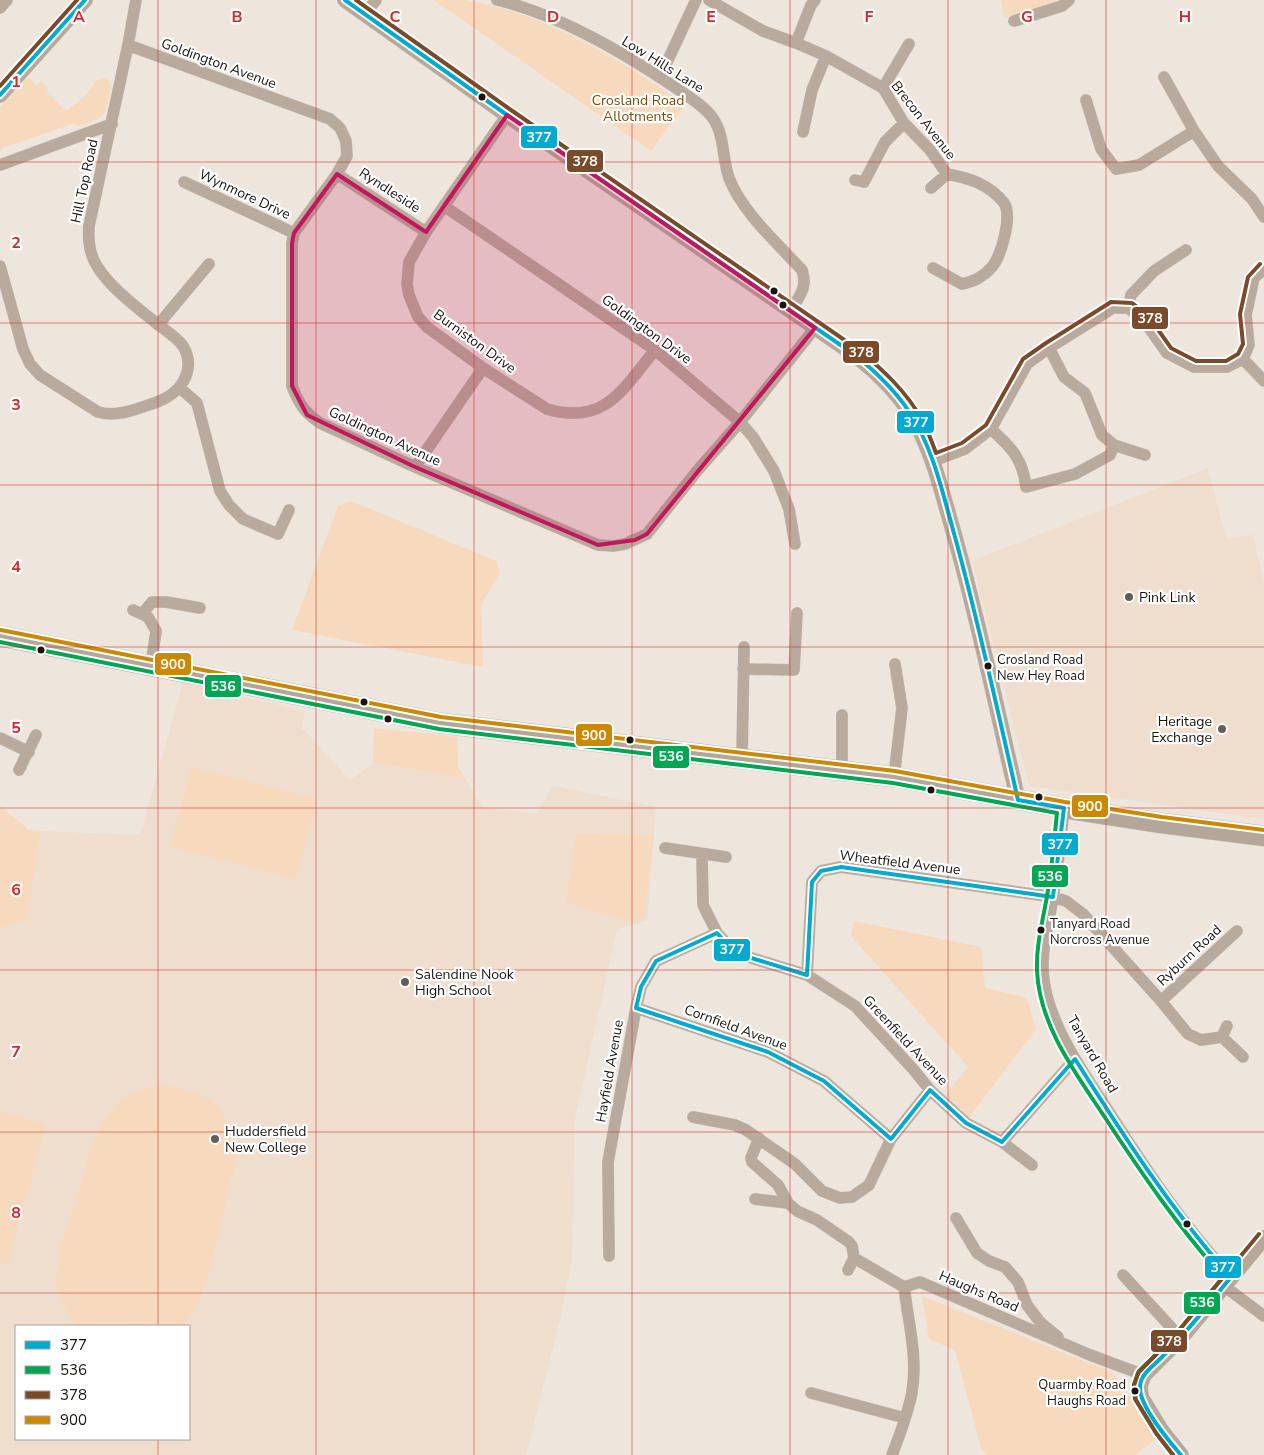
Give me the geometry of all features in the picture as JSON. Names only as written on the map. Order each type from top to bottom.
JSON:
[{"type":"highway","points":[[0,636],[440,723],[894,777],[1064,808],[1264,836]]},
{"type":"street","points":[[0,8],[7,0]]},
{"type":"street","points":[[0,95],[84,0]]},
{"type":"street","name":"Hill Top Road","points":[[136,0],[112,124],[89,226],[91,254],[96,266],[108,281],[182,345],[189,364],[186,377],[180,388]]},
{"type":"street","points":[[345,0],[507,115],[855,355],[879,374],[901,400],[916,422],[933,461],[965,573],[1018,800]]},
{"type":"street","points":[[365,14],[376,0]]},
{"type":"street","name":"Low Hills Lane","points":[[497,0],[518,5],[556,19],[588,36],[660,77],[699,104],[712,117],[719,131],[729,178],[754,217],[802,270],[805,279],[803,289],[791,311]]},
{"type":"street","points":[[660,77],[696,0]]},
{"type":"street","name":"Brecon Avenue","points":[[709,0],[763,31],[826,56],[883,88],[904,123],[930,150],[947,174],[968,178],[986,186],[1005,204],[1007,219],[1006,235],[992,267],[974,281],[962,284],[934,268]]},
{"type":"street","points":[[796,43],[811,5],[815,0]]},
{"type":"street","points":[[1014,21],[1062,6],[1069,0]]},
{"type":"street","points":[[883,88],[909,44]]},
{"type":"street","name":"Goldington Avenue","points":[[128,45],[330,120],[340,128],[346,141],[347,156],[337,174],[294,233],[292,243],[292,386],[298,402],[307,415],[320,423],[415,467],[598,545],[613,546],[625,544],[646,534],[816,328]]},
{"type":"street","points":[[803,132],[812,90],[826,56]]},
{"type":"street","points":[[1164,77],[1194,131],[1218,166],[1252,199],[1264,216]]},
{"type":"street","points":[[1086,100],[1101,149],[1116,169],[1139,165],[1194,131]]},
{"type":"street","name":"Burniston Drive","points":[[507,115],[426,232],[409,262],[407,273],[409,296],[418,317],[427,327],[483,368],[547,409],[569,413],[586,413],[600,408],[618,396],[655,350]]},
{"type":"street","points":[[855,180],[864,182],[885,142],[904,123]]},
{"type":"street","points":[[0,165],[112,124]]},
{"type":"street","name":"Ryndleside","points":[[337,174],[426,232]]},
{"type":"street","name":"Brecon Avenue","points":[[931,188],[947,174]]},
{"type":"street","name":"Wynmore Drive","points":[[184,182],[294,233]]},
{"type":"street","name":"Goldington Drive","points":[[444,206],[655,350],[740,422],[753,437],[774,471],[789,509],[795,544]]},
{"type":"street","points":[[1128,308],[1131,295],[1154,270],[1186,250]]},
{"type":"street","points":[[158,325],[209,264]]},
{"type":"street","points":[[0,266],[23,349],[30,364],[40,375],[98,412],[107,415],[129,411],[168,399],[180,388],[197,403],[220,490],[229,505],[243,519],[278,534],[289,510]]},
{"type":"street","points":[[933,461],[965,449],[991,429],[1027,364],[1113,308],[1128,308],[1142,318],[1168,353],[1194,368],[1226,367],[1244,359],[1249,345],[1246,315],[1254,278],[1264,269]]},
{"type":"street","points":[[1049,348],[1064,376],[1086,393],[1102,434],[1114,445],[1145,455]]},
{"type":"street","points":[[1244,359],[1264,381]]},
{"type":"street","points":[[415,467],[483,368]]},
{"type":"street","points":[[991,429],[1010,446],[1024,473],[1026,487],[1075,474],[1110,455],[1114,445]]},
{"type":"street","points":[[151,666],[156,631],[148,617],[138,612],[152,602],[166,602],[200,608]]},
{"type":"street","points":[[743,669],[794,670],[797,613]]},
{"type":"street","points":[[742,758],[744,647]]},
{"type":"street","points":[[894,777],[902,708],[895,664]]},
{"type":"street","points":[[842,715],[842,770]]},
{"type":"street","points":[[19,770],[36,735]]},
{"type":"street","points":[[0,738],[29,752]]},
{"type":"street","name":"Tanyard Road","points":[[1064,808],[1053,897],[1043,950],[1044,981],[1054,1017],[1075,1058],[1154,1183],[1213,1258],[1228,1282],[1264,1316]]},
{"type":"street","points":[[665,848],[702,855],[726,857]]},
{"type":"street","name":"Greenfield Avenue","points":[[702,855],[703,905],[717,933],[735,953],[807,975],[854,1006],[930,1090],[966,1123],[1002,1142],[1032,1166]]},
{"type":"street","name":"Wheatfield Avenue","points":[[807,975],[812,882],[821,871],[841,867],[1053,897],[1066,901],[1083,914],[1162,1001],[1188,1034],[1201,1040],[1225,1031],[1243,1057]]},
{"type":"street","name":"Ryburn Road","points":[[1162,1001],[1237,931]]},
{"type":"street","name":"Hayfield Avenue","points":[[609,1256],[608,1162],[641,987],[656,961],[717,933]]},
{"type":"street","name":"Cornfield Avenue","points":[[636,1008],[768,1052],[792,1064],[824,1081],[891,1139]]},
{"type":"street","points":[[1002,1142],[1075,1058]]},
{"type":"street","points":[[693,1117],[735,1125],[759,1138],[795,1164],[822,1191],[840,1198],[852,1197],[869,1185],[891,1139],[930,1090]]},
{"type":"street","points":[[759,1138],[751,1158],[752,1162],[778,1185],[788,1203],[796,1210],[816,1220],[849,1242],[852,1246],[854,1258],[848,1270]]},
{"type":"street","points":[[755,1198],[788,1203]]},
{"type":"street","name":"Haughs Road","points":[[956,1218],[977,1253],[989,1261],[1005,1267],[1018,1282],[1027,1305],[1040,1322],[1056,1336],[1142,1381]]},
{"type":"street","points":[[1181,1455],[1160,1430],[1141,1397],[1142,1381],[1181,1338],[1264,1238]]},
{"type":"street","points":[[854,1258],[904,1287],[913,1363],[912,1390],[906,1418],[892,1455]]},
{"type":"street","points":[[1123,1275],[1181,1338]]},
{"type":"street","name":"Haughs Road","points":[[904,1287],[920,1282],[1090,1354]]},
{"type":"street","points":[[811,1392],[906,1418]]},
{"type":"highlighted area","points":[[507,115],[815,328],[647,534],[635,540],[598,545],[415,467],[307,415],[292,386],[292,243],[294,233],[337,174],[426,232]]},
{"type":"shaded area","points":[[1208,468],[1226,539],[1253,535],[1264,582],[1264,819],[1029,786],[972,561]]},
{"type":"shaded area","points":[[183,683],[305,711],[301,729],[350,780],[373,763],[465,778],[483,807],[537,814],[553,786],[656,807],[647,921],[617,929],[575,1119],[572,1260],[560,1321],[526,1455],[0,1455],[0,928],[27,920],[41,831],[140,835]]},
{"type":"green space","name":"Crosland Road Allotments","points":[[434,0],[465,0],[525,16],[553,27],[608,55],[685,105],[651,151]]},
{"type":"green space","points":[[1001,0],[1064,0],[1004,18]]},
{"type":"green space","points":[[28,77],[37,85],[41,81],[47,87],[48,94],[66,111],[85,96],[97,80],[103,78],[108,80],[111,86],[106,109],[100,117],[89,123],[79,126],[72,124],[2,148],[0,152],[0,108]]},
{"type":"green space","points":[[351,501],[496,561],[500,573],[481,605],[483,667],[292,630],[338,506]]},
{"type":"green space","points":[[374,728],[457,737],[458,767],[465,778],[373,763]]},
{"type":"green space","points":[[191,767],[317,799],[296,879],[170,847]]},
{"type":"green space","points":[[0,806],[29,830],[41,831],[27,920],[0,928]]},
{"type":"green space","points":[[576,834],[654,835],[644,915],[636,921],[627,920],[566,903]]},
{"type":"green space","points":[[854,921],[981,947],[985,988],[1027,998],[1036,1029],[967,1120],[946,1094],[968,1067],[851,936]]},
{"type":"green space","points":[[164,1085],[195,1093],[216,1105],[227,1120],[235,1143],[236,1158],[218,1240],[200,1299],[184,1325],[77,1325],[70,1318],[55,1287],[60,1247],[80,1187],[91,1145],[118,1101],[142,1089]]},
{"type":"green space","points":[[0,1112],[46,1124],[8,1264],[0,1262]]},
{"type":"green space","points":[[922,1296],[1111,1372],[1137,1405],[1156,1439],[1135,1455],[987,1455],[981,1448],[955,1350],[929,1339]]},
{"type":"transit line","name":"378","points":[[0,86],[77,0]]},
{"type":"transit line","name":"377","points":[[0,95],[85,0]]},
{"type":"transit line","name":"377","points":[[345,0],[507,115],[855,355],[892,389],[910,413],[932,457],[946,505],[988,668],[1018,800],[1064,808],[1053,897],[841,867],[821,871],[812,882],[807,975],[735,953],[717,933],[656,961],[641,987],[636,1008],[768,1052],[824,1081],[891,1139],[930,1090],[966,1123],[1002,1142],[1075,1059],[1168,1199],[1231,1277],[1179,1340],[1142,1378],[1140,1386],[1144,1403],[1162,1432],[1181,1455]]},
{"type":"transit line","name":"378","points":[[356,0],[511,110],[859,350],[886,374],[909,400],[924,424],[936,453],[962,443],[986,425],[1023,359],[1111,302],[1132,303],[1147,314],[1171,348],[1196,361],[1226,361],[1238,354],[1243,344],[1240,314],[1248,277],[1260,264]]},
{"type":"transit line","name":"900","points":[[1,630],[441,717],[895,771],[1065,802],[1264,830]]},
{"type":"transit line","name":"536","points":[[0,642],[439,729],[893,783],[1057,813],[1037,961],[1039,991],[1045,1011],[1061,1049],[1120,1140],[1176,1220],[1223,1277],[1170,1341],[1139,1371],[1134,1385],[1136,1400],[1156,1433],[1173,1455]]},
{"type":"transit line","name":"378","points":[[1173,1455],[1156,1433],[1135,1399],[1134,1385],[1138,1373],[1176,1334],[1259,1234]]},
{"type":"place","name":"Pink Link","points":[[1129,597]]},
{"type":"place","name":"Crosland Road New Hey Road","points":[[988,666]]},
{"type":"place","name":"Heritage Exchange","points":[[1222,729]]},
{"type":"place","name":"Tanyard Road Norcross Avenue","points":[[1041,930]]},
{"type":"place","name":"Salendine Nook High School","points":[[405,982]]},
{"type":"place","name":"Huddersfield New College","points":[[215,1139]]},
{"type":"place","name":"Quarmby Road Haughs Road","points":[[1135,1391]]}]
